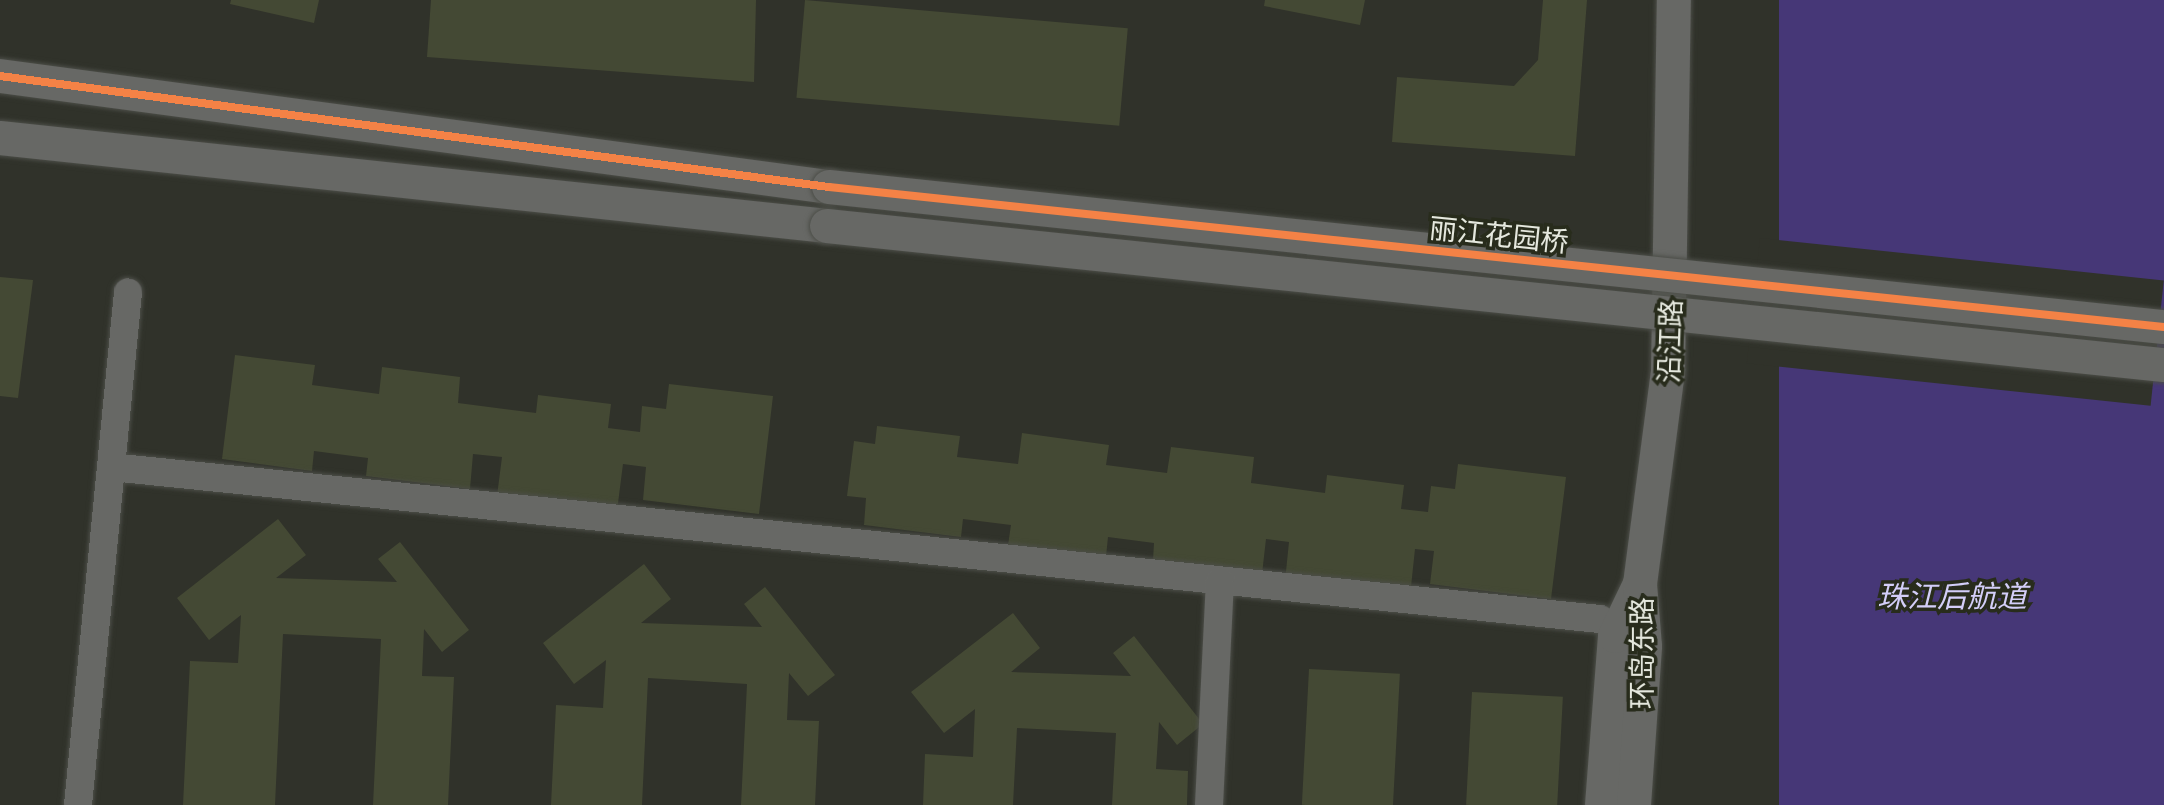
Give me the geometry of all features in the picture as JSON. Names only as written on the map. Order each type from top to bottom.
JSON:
[{"type":"street","name":"沿江路","points":[[1640,584],[1668,372],[1674,0]]},
{"type":"street","name":"丽江花园桥","points":[[0,76],[829,187],[2164,327]]},
{"type":"street","points":[[0,138],[2164,365]]},
{"type":"street","points":[[78,805],[128,292]]},
{"type":"street","points":[[111,467],[1600,619]]},
{"type":"street","points":[[1209,805],[1220,581]]},
{"type":"street","name":"环岛东路","points":[[1602,805],[1615,636],[1640,584]]},
{"type":"street","name":"环岛东路","points":[[1634,805],[1645,646],[1640,584]]},
{"type":"water","name":"珠江后航道","points":[[1779,0],[2164,0],[2164,805],[1779,805]]},
{"type":"pier","points":[[1760,238],[2164,280],[2151,406],[1747,363]]},
{"type":"building","points":[[231,0],[319,0],[314,23],[230,4]]},
{"type":"building","points":[[431,0],[756,0],[754,82],[427,57]]},
{"type":"building","points":[[805,0],[1128,28],[1119,126],[796,98]]},
{"type":"building","points":[[1265,0],[1365,0],[1360,25],[1264,6]]},
{"type":"building","points":[[1543,0],[1587,0],[1575,156],[1392,142],[1397,77],[1514,86],[1538,60]]},
{"type":"building","points":[[0,277],[33,280],[18,398],[0,396]]},
{"type":"building","points":[[235,355],[315,365],[312,385],[379,394],[382,367],[460,377],[458,403],[536,413],[538,395],[611,404],[608,428],[640,432],[642,406],[666,409],[669,384],[773,396],[759,514],[643,500],[646,467],[623,464],[617,511],[497,496],[502,457],[473,454],[470,489],[366,476],[368,458],[314,451],[312,471],[222,459]]},
{"type":"building","points":[[877,426],[960,436],[957,457],[1018,464],[1022,433],[1109,445],[1106,465],[1167,473],[1171,447],[1254,457],[1251,483],[1325,493],[1327,475],[1404,485],[1401,509],[1428,512],[1431,486],[1455,489],[1458,464],[1566,477],[1551,599],[1430,584],[1434,551],[1415,549],[1410,596],[1285,581],[1289,542],[1266,539],[1262,574],[1153,560],[1154,543],[1108,537],[1106,557],[1008,545],[1011,525],[963,519],[961,537],[864,525],[866,498],[847,496],[854,441],[875,444]]},
{"type":"building","points":[[278,519],[306,555],[276,578],[397,582],[378,559],[400,542],[469,630],[442,652],[424,629],[422,676],[454,677],[448,805],[373,805],[381,639],[283,634],[275,805],[183,805],[190,661],[238,663],[241,615],[209,640],[177,598]]},
{"type":"building","points":[[644,564],[671,599],[641,623],[762,627],[744,604],[765,587],[835,675],[808,696],[789,673],[787,720],[819,721],[815,805],[741,805],[747,684],[648,678],[642,805],[551,805],[556,705],[603,708],[606,660],[574,684],[543,643]]},
{"type":"building","points":[[1013,613],[1040,648],[1011,672],[1131,676],[1113,653],[1134,636],[1203,724],[1177,745],[1159,722],[1156,769],[1188,771],[1187,805],[1112,805],[1116,733],[1017,728],[1013,805],[923,805],[925,754],[973,757],[975,709],[944,733],[911,692]]},
{"type":"building","points":[[1309,669],[1400,674],[1393,805],[1302,805]]},
{"type":"building","points":[[1472,692],[1563,697],[1557,805],[1466,805]]},
{"type":"cycle path","points":[[0,76],[829,187],[2164,327]]}]
